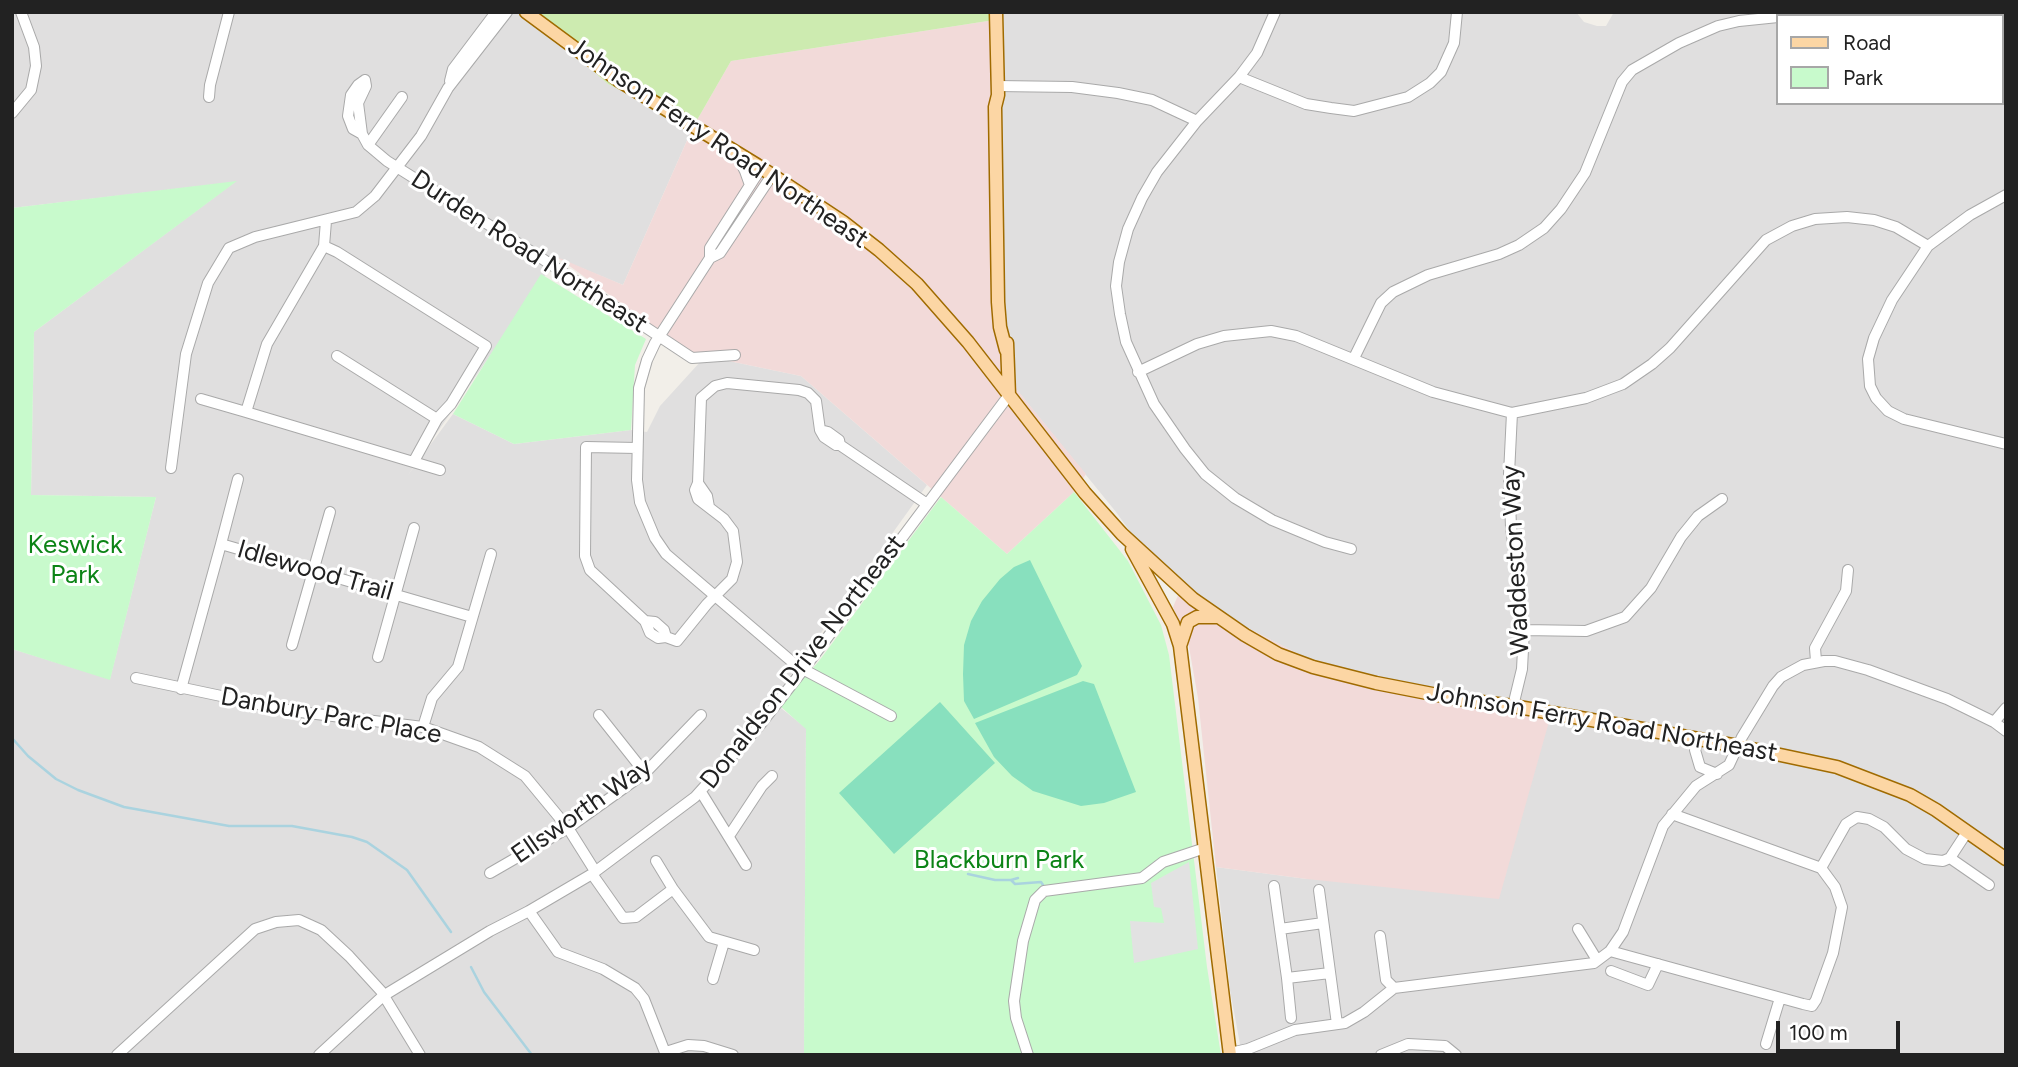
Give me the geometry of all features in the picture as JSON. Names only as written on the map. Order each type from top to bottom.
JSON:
[{"type":"main road","name":"Johnson Ferry Road Northeast","points":[[526,12],[618,80],[733,150],[843,222],[917,284],[968,342],[1085,493],[1122,534],[1216,617],[1278,654],[1313,667],[1458,699],[1514,706],[1813,760],[1862,775],[1910,795],[2006,859]]},
{"type":"main road","points":[[996,12],[998,90],[1003,107],[1003,224],[1009,395]]},
{"type":"main road","points":[[1122,534],[1141,563],[1173,624],[1180,646],[1230,1054]]},
{"type":"main road","points":[[1158,596],[1180,594],[1193,599]]},
{"type":"main road","points":[[1180,646],[1188,622],[1197,617],[1216,617]]},
{"type":"street","points":[[12,113],[31,90],[36,65],[34,47],[21,12]]},
{"type":"street","points":[[209,96],[209,85],[229,12]]},
{"type":"street","points":[[448,88],[453,69],[496,12]]},
{"type":"street","points":[[171,468],[186,354],[208,283],[229,248],[255,237],[356,212],[375,196],[421,136],[448,88],[507,12]]},
{"type":"street","points":[[1275,12],[1257,53],[1239,77],[1197,121],[1157,173],[1142,198],[1128,229],[1119,262],[1116,286],[1119,314],[1138,372],[1168,426],[1205,474],[1236,498],[1272,520],[1325,542],[1351,549]]},
{"type":"street","points":[[1239,77],[1306,104],[1354,111],[1408,97],[1430,83],[1441,72],[1454,44],[1457,12]]},
{"type":"street","points":[[1818,14],[1844,12]]},
{"type":"street","points":[[1354,358],[1381,303],[1393,292],[1428,275],[1499,254],[1519,245],[1544,228],[1561,209],[1585,173],[1622,82],[1632,70],[1679,43],[1718,26],[1776,17]]},
{"type":"street","points":[[998,90],[1072,87],[1118,93],[1152,100],[1197,121]]},
{"type":"street","points":[[354,102],[362,134],[368,145],[402,97]]},
{"type":"street","name":"Durden Road Northeast","points":[[368,145],[397,168],[532,252],[692,358],[735,355]]},
{"type":"street","points":[[733,150],[750,185]]},
{"type":"street","points":[[710,258],[710,248],[750,185],[766,171]]},
{"type":"street","points":[[766,171],[720,253],[710,258],[647,360],[639,388],[636,480],[640,502],[655,538],[666,554],[803,670],[891,716]]},
{"type":"street","points":[[2006,195],[1970,215],[1928,246],[1892,300],[1874,338],[1868,359],[1870,386],[1875,398],[1888,411],[1903,419],[2006,444]]},
{"type":"street","points":[[1138,372],[1197,344],[1248,332],[1271,331],[1296,336],[1433,392],[1512,414],[1586,398],[1633,378],[1653,364],[1683,334],[1766,240],[1791,226],[1815,219],[1874,219],[1896,227],[1928,246]]},
{"type":"street","points":[[246,412],[267,344],[324,246],[326,220]]},
{"type":"street","points":[[324,246],[486,346],[414,461]]},
{"type":"street","points":[[337,356],[438,419]]},
{"type":"street","points":[[638,448],[586,447],[585,556],[590,570],[598,580],[645,621],[650,633],[657,638],[666,637],[677,641],[732,579],[737,562],[733,531],[709,507],[707,496],[698,483],[701,398],[715,386],[727,383],[808,393],[816,401],[820,430],[824,430],[840,445],[927,504]]},
{"type":"street","name":"Donaldson Drive Northeast","points":[[319,1055],[383,996],[593,873],[701,792],[760,725],[803,670],[1009,395]]},
{"type":"street","points":[[201,399],[440,470]]},
{"type":"street","name":"Waddeston Way","points":[[1512,414],[1510,514],[1524,630],[1522,669],[1514,706]]},
{"type":"street","points":[[221,544],[238,480]]},
{"type":"street","points":[[1524,630],[1586,631],[1625,617],[1651,588],[1681,537],[1698,516],[1722,499]]},
{"type":"street","points":[[292,645],[330,512]]},
{"type":"street","points":[[378,657],[414,528]]},
{"type":"street","name":"Idlewood Trail","points":[[181,689],[221,544],[472,617]]},
{"type":"street","points":[[423,727],[432,698],[458,667],[491,555]]},
{"type":"street","points":[[1816,662],[1815,648],[1846,591],[1848,570]]},
{"type":"street","points":[[1230,1054],[1295,1030],[1345,1023],[1394,988],[1597,960],[1610,951],[1623,932],[1662,826],[1696,786],[1730,765],[1773,686],[1791,671],[1816,662],[1835,661],[1947,699],[1994,722],[2006,731]]},
{"type":"street","name":"Danbury Parc Place","points":[[135,678],[292,711],[423,727],[479,747],[525,776],[568,828],[593,873],[623,918],[636,917],[673,889]]},
{"type":"street","points":[[1994,722],[2006,708]]},
{"type":"street","points":[[599,715],[645,773]]},
{"type":"street","name":"Ellsworth Way","points":[[490,873],[568,828],[645,773],[701,715]]},
{"type":"street","points":[[1696,786],[1700,767],[1695,750],[1698,739]]},
{"type":"street","points":[[1700,767],[1717,774]]},
{"type":"street","points":[[729,836],[762,786],[772,776]]},
{"type":"street","points":[[701,792],[746,864]]},
{"type":"street","points":[[1610,951],[1812,1006],[1833,953],[1842,907],[1835,887],[1821,868],[1672,814]]},
{"type":"street","points":[[1821,868],[1846,824],[1857,817],[1869,819],[1884,827],[1906,849],[1925,859],[1943,861],[1950,858],[1968,832]]},
{"type":"street","points":[[1028,1055],[1016,1018],[1014,1001],[1023,941],[1035,900],[1044,891],[1142,878],[1163,862],[1205,848]]},
{"type":"street","points":[[1950,858],[1989,885]]},
{"type":"street","points":[[656,861],[709,937],[754,950]]},
{"type":"street","points":[[1274,886],[1291,1018]]},
{"type":"street","points":[[1319,890],[1337,1024]]},
{"type":"street","points":[[529,911],[558,952],[603,969],[635,988],[645,999],[666,1053],[688,1045],[704,1046],[733,1055]]},
{"type":"street","points":[[117,1055],[255,929],[276,922],[299,920],[321,930],[339,945],[383,996],[420,1055]]},
{"type":"street","points":[[1280,929],[1323,923]]},
{"type":"street","points":[[1578,929],[1597,960]]},
{"type":"street","points":[[1380,936],[1386,981],[1394,988]]},
{"type":"street","points":[[713,979],[724,942]]},
{"type":"street","points":[[1611,971],[1648,985],[1658,964]]},
{"type":"street","points":[[1287,978],[1330,973]]},
{"type":"street","points":[[1766,1044],[1780,998]]},
{"type":"street","points":[[1381,1055],[1408,1044],[1445,1046],[1456,1055]]},
{"type":"shaded area","points":[[12,12],[525,12],[608,84],[693,127],[623,285],[557,258],[408,475],[453,414],[514,444],[631,430],[647,432],[660,406],[701,361],[729,361],[801,376],[927,485],[772,701],[806,728],[804,1055],[12,1055],[12,649],[110,679],[156,497],[31,495],[34,332],[235,182],[12,208]]},
{"type":"shaded area","points":[[994,12],[1576,12],[1584,22],[1606,26],[1614,12],[2006,12],[2006,1055],[1242,1055],[1230,990],[1216,867],[1307,879],[1436,692],[1318,664],[1213,610],[1137,541],[1017,390],[1000,299]]},
{"type":"shaded area","points":[[994,20],[1000,299],[1017,390],[1086,474],[1074,492],[1007,554],[801,376],[729,361],[701,361],[557,257],[623,285],[693,127],[731,61]]},
{"type":"shaded area","points":[[1182,586],[1213,610],[1318,664],[1436,692],[1552,711],[1499,899],[1216,867],[1198,698],[1189,647],[1173,607]]},
{"type":"shaded area","points":[[1189,862],[1198,949],[1134,963],[1130,921],[1164,923],[1161,908],[1154,907],[1151,883]]},
{"type":"green space","points":[[525,12],[994,12],[994,20],[731,61],[693,127],[608,84]]},
{"type":"green space","name":"Keswick Park","points":[[237,181],[34,332],[31,495],[156,497],[110,680],[12,649],[12,208]]},
{"type":"green space","points":[[541,274],[646,339],[635,365],[631,430],[514,444],[453,414]]},
{"type":"green space","name":"Blackburn Park","points":[[1074,492],[1128,561],[1161,625],[1169,655],[1207,967],[1221,1055],[804,1055],[806,729],[780,706],[819,661],[941,497],[1007,554]]},
{"type":"green space","points":[[1030,560],[1082,666],[1077,675],[974,719],[964,701],[963,674],[964,645],[971,621],[982,601],[1000,579],[1014,567]]},
{"type":"green space","points":[[1083,681],[1094,684],[1136,792],[1104,803],[1081,806],[1033,791],[1012,776],[994,757],[975,723]]},
{"type":"green space","points":[[940,702],[995,763],[894,854],[839,793]]},
{"type":"waterway","points":[[12,738],[28,756],[56,779],[124,807],[229,826],[292,826],[367,842],[407,870],[451,932]]},
{"type":"waterway","points":[[968,874],[995,880],[1011,880],[1015,884],[1041,882],[1043,885]]},
{"type":"waterway","points":[[1011,880],[1018,878]]},
{"type":"waterway","points":[[471,967],[484,992],[532,1055]]}]
